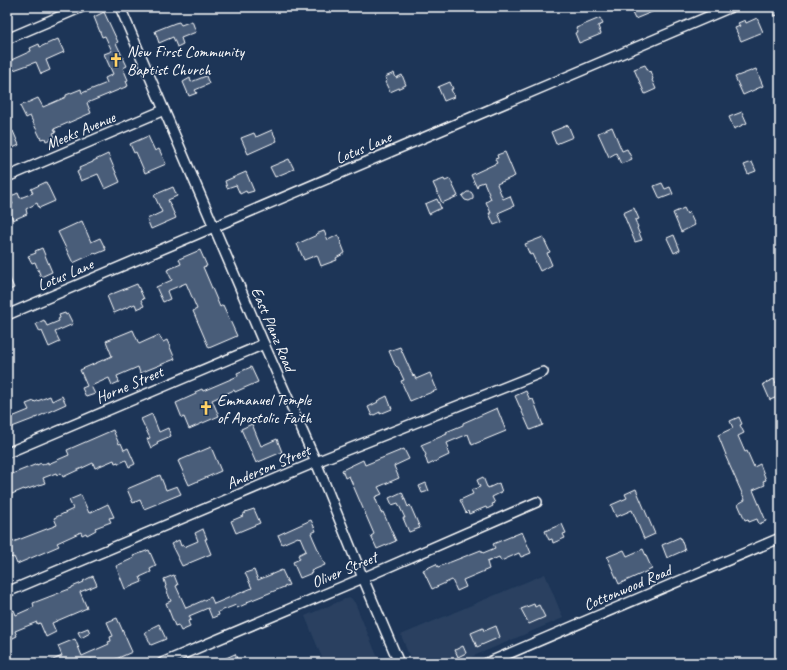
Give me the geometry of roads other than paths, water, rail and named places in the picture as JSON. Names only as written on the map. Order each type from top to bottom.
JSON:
[{"type":"street","points":[[7,39],[82,7]]},
{"type":"street","name":"East Planz Road","points":[[120,7],[316,462],[399,663]]},
{"type":"street","name":"Lotus Lane","points":[[7,315],[731,7]]},
{"type":"street","name":"Meeks Avenue","points":[[7,177],[164,110]]},
{"type":"street","name":"Horne Street","points":[[7,453],[264,344]]},
{"type":"street","name":"Anderson Street","points":[[7,592],[316,462],[543,372]]},
{"type":"street","name":"Oliver Street","points":[[162,663],[537,502]]},
{"type":"street","name":"Cottonwood Road","points":[[487,663],[780,538]]},
{"type":"place","name":"New First Community Baptist Church","points":[[116,60]]},
{"type":"place","name":"Emmanuel Temple of Apostolic Faith","points":[[206,408]]}]
